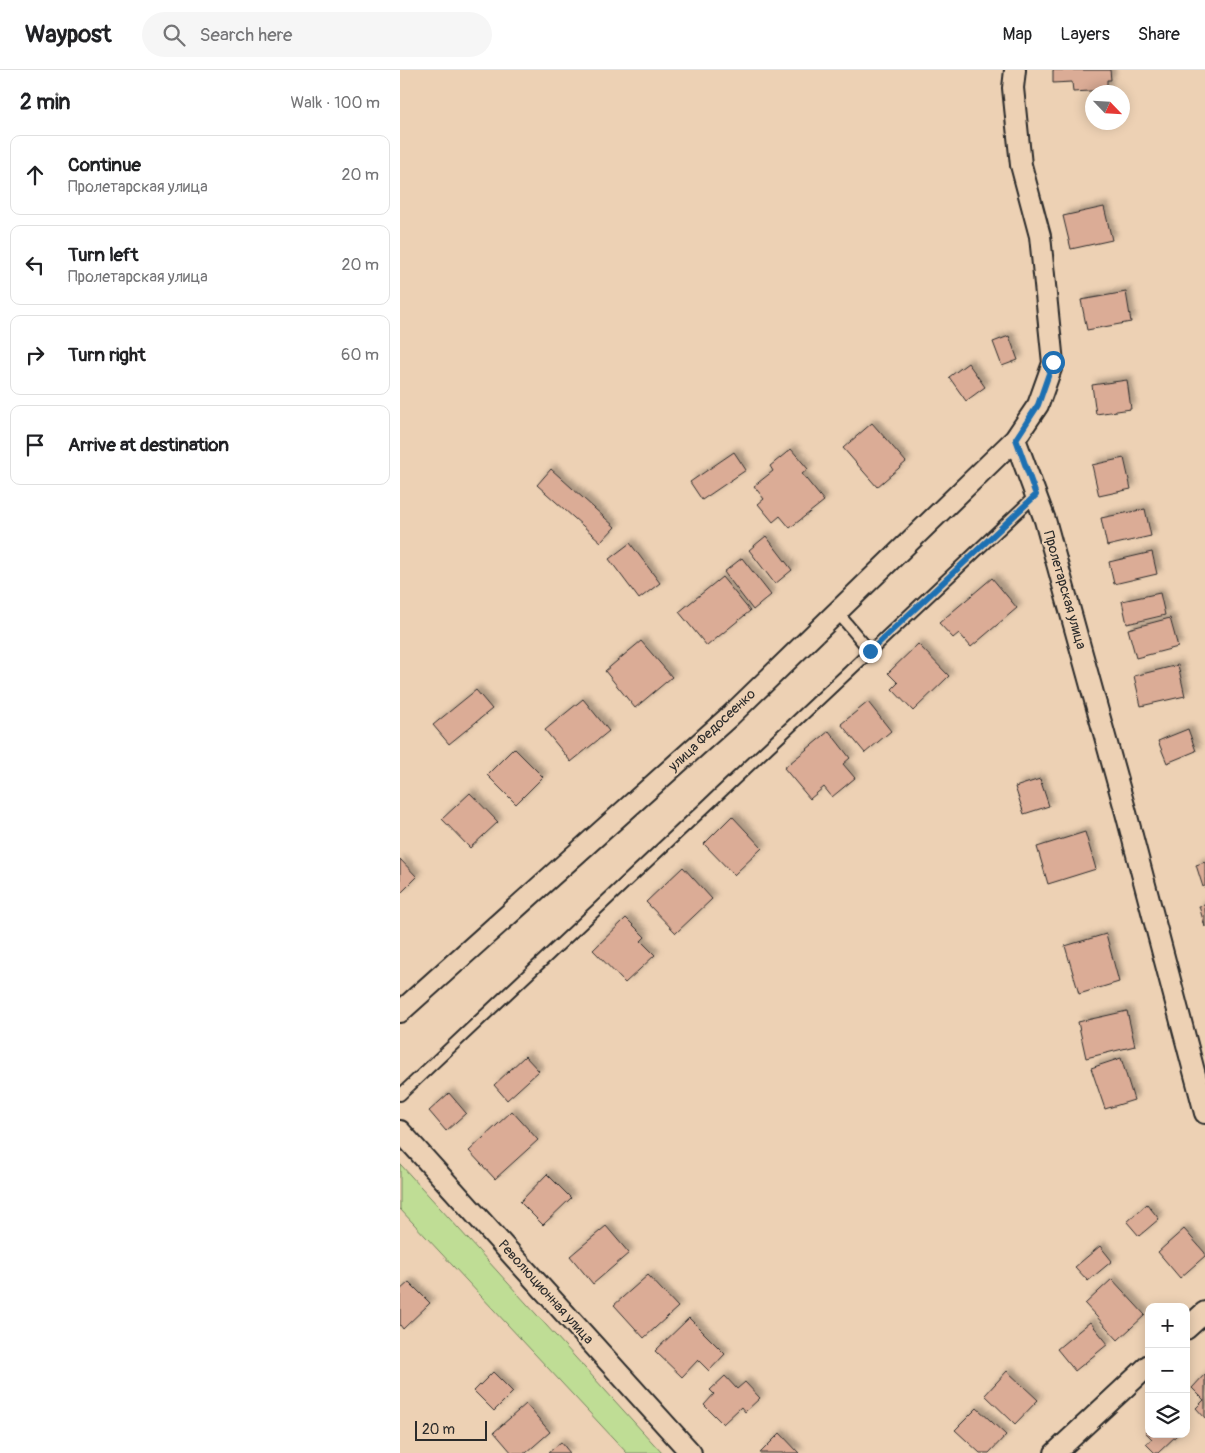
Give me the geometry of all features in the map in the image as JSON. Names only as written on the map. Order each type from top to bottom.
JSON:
[{"type":"street","points":[[1015,70],[1013,88],[1021,165],[1040,236],[1053,362],[1038,405],[1016,439]]},
{"type":"street","name":"Пролетарская улица","points":[[1016,439],[1048,529],[1126,809],[1205,1112]]},
{"type":"street","name":"улица Федосеенко","points":[[400,1012],[730,716],[1016,439]]},
{"type":"street","name":"Революционная улица","points":[[400,1131],[691,1453]]},
{"type":"street","points":[[1190,1325],[1205,1312]]},
{"type":"street","points":[[1055,1453],[1145,1369]]},
{"type":"lane","points":[[400,1095],[1036,495]]},
{"type":"lane","points":[[837,612],[870,651]]},
{"type":"green space","points":[[400,1164],[662,1453],[627,1453],[400,1209]]},
{"type":"building","points":[[1053,70],[1110,70],[1111,80],[1107,80],[1107,85],[1085,85],[1085,91],[1073,92],[1072,82],[1053,83]]},
{"type":"building","points":[[1104,207],[1112,240],[1071,249],[1063,216]]},
{"type":"building","points":[[1126,292],[1131,322],[1087,330],[1081,300]]},
{"type":"building","points":[[1009,336],[1018,360],[1002,366],[993,342]]},
{"type":"building","points":[[968,363],[985,387],[966,401],[949,377]]},
{"type":"building","points":[[1127,380],[1131,409],[1096,414],[1092,385]]},
{"type":"building","points":[[872,423],[906,462],[877,487],[843,448]]},
{"type":"building","points":[[791,449],[808,469],[802,474],[824,501],[790,528],[780,516],[773,522],[758,504],[764,499],[754,486],[773,471],[770,466]]},
{"type":"building","points":[[734,452],[746,470],[702,500],[690,482]]},
{"type":"building","points":[[1124,458],[1131,489],[1099,496],[1092,465]]},
{"type":"building","points":[[551,469],[615,527],[601,542],[537,485]]},
{"type":"building","points":[[1145,509],[1151,536],[1107,546],[1101,518]]},
{"type":"building","points":[[766,536],[792,570],[775,584],[749,550]]},
{"type":"building","points":[[630,543],[660,583],[639,599],[609,559]]},
{"type":"building","points":[[1152,552],[1157,574],[1114,584],[1109,562]]},
{"type":"building","points":[[742,558],[771,595],[753,610],[724,572]]},
{"type":"building","points":[[722,577],[750,611],[707,646],[679,612]]},
{"type":"building","points":[[992,578],[1017,608],[971,647],[959,633],[953,638],[939,623]]},
{"type":"building","points":[[1160,593],[1165,615],[1127,624],[1122,601]]},
{"type":"building","points":[[1170,618],[1178,647],[1136,658],[1128,629]]},
{"type":"building","points":[[641,641],[672,677],[635,708],[605,671]]},
{"type":"building","points":[[918,644],[949,676],[913,711],[892,689],[898,683],[888,673]]},
{"type":"building","points":[[1178,665],[1185,696],[1141,706],[1134,676]]},
{"type":"building","points":[[476,690],[492,709],[449,744],[433,725]]},
{"type":"building","points":[[583,699],[609,731],[571,762],[545,730]]},
{"type":"building","points":[[868,702],[891,731],[865,753],[841,724]]},
{"type":"building","points":[[1188,729],[1196,751],[1167,763],[1158,741]]},
{"type":"building","points":[[829,731],[850,758],[843,764],[855,778],[832,797],[824,787],[810,799],[784,768]]},
{"type":"building","points":[[514,748],[543,777],[516,804],[487,775]]},
{"type":"building","points":[[1040,779],[1049,806],[1024,814],[1015,787]]},
{"type":"building","points":[[470,793],[498,822],[470,848],[442,819]]},
{"type":"building","points":[[732,816],[762,848],[734,875],[704,844]]},
{"type":"building","points":[[1085,832],[1096,869],[1048,884],[1037,847]]},
{"type":"building","points":[[400,859],[417,877],[400,894]]},
{"type":"building","points":[[1205,862],[1205,886],[1203,887],[1196,865]]},
{"type":"building","points":[[683,867],[712,899],[676,933],[646,902]]},
{"type":"building","points":[[1205,905],[1205,927],[1199,906]]},
{"type":"building","points":[[626,918],[645,937],[641,941],[655,955],[625,983],[593,950]]},
{"type":"building","points":[[1106,934],[1119,982],[1079,994],[1065,946]]},
{"type":"building","points":[[1127,1011],[1135,1046],[1086,1058],[1078,1022]]},
{"type":"building","points":[[525,1056],[539,1071],[507,1100],[494,1085]]},
{"type":"building","points":[[1121,1058],[1134,1100],[1105,1109],[1091,1068]]},
{"type":"building","points":[[449,1093],[466,1113],[446,1131],[429,1111]]},
{"type":"building","points":[[512,1111],[538,1140],[495,1179],[469,1151]]},
{"type":"building","points":[[547,1174],[571,1198],[543,1225],[520,1202]]},
{"type":"building","points":[[1147,1204],[1159,1219],[1139,1236],[1127,1222]]},
{"type":"building","points":[[606,1226],[629,1253],[593,1284],[570,1256]]},
{"type":"building","points":[[1184,1229],[1205,1253],[1205,1256],[1180,1278],[1158,1252]]},
{"type":"building","points":[[1100,1246],[1112,1261],[1088,1281],[1075,1267]]},
{"type":"building","points":[[648,1275],[678,1307],[644,1338],[614,1305]]},
{"type":"building","points":[[1112,1279],[1145,1315],[1118,1340],[1085,1304]]},
{"type":"building","points":[[409,1282],[430,1303],[403,1329],[400,1325],[400,1290]]},
{"type":"building","points":[[689,1318],[725,1354],[709,1371],[698,1360],[682,1377],[655,1351]]},
{"type":"building","points":[[1090,1322],[1108,1344],[1075,1371],[1057,1349]]},
{"type":"building","points":[[1007,1371],[1038,1400],[1015,1424],[985,1395]]},
{"type":"building","points":[[493,1372],[513,1392],[494,1411],[474,1391]]},
{"type":"building","points":[[1205,1374],[1205,1418],[1196,1408],[1204,1400],[1192,1388]]},
{"type":"building","points":[[725,1376],[737,1389],[745,1382],[760,1398],[745,1412],[741,1407],[723,1424],[704,1405],[714,1394],[710,1390]]},
{"type":"building","points":[[526,1404],[550,1432],[526,1453],[512,1453],[494,1432]]},
{"type":"building","points":[[977,1408],[1006,1435],[989,1453],[980,1453],[955,1430]]},
{"type":"building","points":[[780,1433],[799,1453],[760,1453]]},
{"type":"building","points":[[1174,1438],[1158,1453],[1155,1453],[1146,1444],[1152,1439]]},
{"type":"building","points":[[561,1442],[570,1453],[548,1453]]},
{"type":"route","points":[[870,651],[1036,495],[1016,439],[1038,405],[1053,362]]}]
